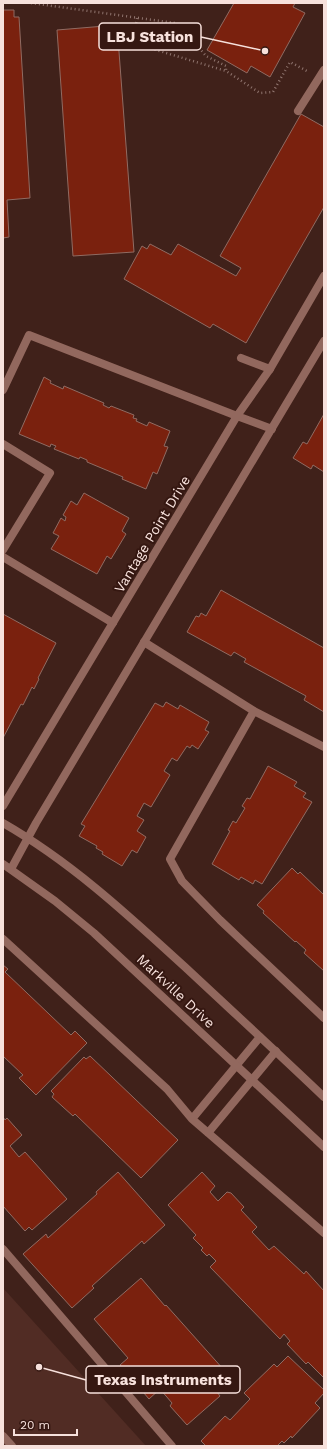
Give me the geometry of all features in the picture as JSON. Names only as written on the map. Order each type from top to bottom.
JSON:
[{"type":"street","points":[[298,111],[324,70]]},
{"type":"street","name":"Vantage Point Drive","points":[[3,806],[238,416],[270,369],[324,276]]},
{"type":"street","points":[[3,390],[29,335],[272,429]]},
{"type":"street","points":[[11,869],[28,837],[324,341]]},
{"type":"street","points":[[241,358],[270,369]]},
{"type":"street","points":[[3,444],[50,473],[3,550]]},
{"type":"street","points":[[3,557],[113,623]]},
{"type":"street","points":[[144,642],[254,710],[324,747]]},
{"type":"street","points":[[254,710],[170,859],[182,881],[220,920],[324,1018]]},
{"type":"street","name":"Markville Drive","points":[[3,823],[28,837],[68,865],[113,901],[324,1097]]},
{"type":"street","name":"Markville Drive","points":[[3,864],[55,900],[94,933],[324,1147]]},
{"type":"street","points":[[3,939],[167,1089],[192,1119],[324,1233]]},
{"type":"street","points":[[192,1119],[260,1037]]},
{"type":"street","points":[[208,1133],[276,1051]]},
{"type":"street","points":[[3,1249],[172,1446]]},
{"type":"street","points":[[3,1436],[12,1446]]},
{"type":"path","points":[[31,3],[175,23],[184,30],[206,56],[226,66],[226,71]]},
{"type":"path","points":[[137,18],[133,44],[226,71],[260,93],[266,94],[273,92],[290,62]]},
{"type":"shaded area","points":[[3,1288],[146,1446],[3,1446]]},
{"type":"building","points":[[234,3],[295,3],[293,7],[305,13],[270,77],[251,66],[247,73],[207,50]]},
{"type":"building","points":[[3,10],[14,10],[14,17],[19,17],[30,198],[7,200],[9,237],[3,238]]},
{"type":"building","points":[[117,25],[134,252],[73,256],[57,30]]},
{"type":"building","points":[[301,114],[324,127],[324,207],[246,343],[213,324],[210,328],[124,279],[142,246],[147,249],[150,244],[171,255],[178,244],[236,276],[241,268],[220,256]]},
{"type":"building","points":[[44,377],[51,381],[50,383],[63,389],[64,386],[104,403],[103,405],[109,408],[111,406],[134,415],[133,418],[137,419],[136,421],[147,426],[149,422],[170,431],[164,446],[168,447],[157,474],[153,472],[146,489],[122,479],[123,477],[87,462],[87,460],[80,457],[79,459],[54,449],[56,446],[51,444],[50,447],[19,434]]},
{"type":"building","points":[[324,414],[324,472],[313,465],[311,469],[293,458],[303,442],[307,444]]},
{"type":"building","points":[[84,493],[129,518],[122,531],[126,534],[111,559],[107,556],[97,574],[51,549],[59,536],[53,533],[61,518],[65,521],[66,517],[63,515],[71,501],[77,505]]},
{"type":"building","points":[[221,590],[324,648],[324,712],[304,700],[306,696],[244,662],[246,659],[234,652],[231,656],[187,632],[196,616],[199,617],[201,613],[206,616]]},
{"type":"building","points":[[3,614],[56,643],[34,689],[32,687],[23,705],[21,704],[3,738]]},
{"type":"building","points":[[166,702],[178,709],[180,705],[209,722],[205,730],[209,732],[198,749],[192,745],[190,748],[187,746],[177,761],[172,758],[164,771],[170,775],[151,807],[144,803],[137,816],[144,820],[137,831],[146,837],[137,853],[132,850],[122,866],[102,854],[103,852],[96,848],[97,846],[79,836],[85,826],[81,824],[155,703],[163,707]]},
{"type":"building","points":[[268,766],[297,782],[294,786],[306,793],[303,797],[312,802],[262,884],[255,880],[253,884],[241,877],[239,880],[212,864],[230,831],[228,830],[233,821],[236,823],[245,808],[242,806],[247,798],[250,799]]},
{"type":"building","points":[[292,868],[298,874],[300,872],[324,895],[324,971],[304,953],[306,950],[263,913],[264,911],[257,905]]},
{"type":"building","points":[[3,965],[8,969],[5,972],[71,1035],[75,1031],[87,1043],[36,1095],[19,1078],[23,1075],[3,1056]]},
{"type":"building","points":[[90,1056],[178,1140],[141,1178],[75,1114],[73,1116],[52,1097],[54,1094],[51,1091],[84,1057],[86,1059]]},
{"type":"building","points":[[3,1117],[5,1120],[7,1118],[22,1135],[10,1146],[19,1157],[25,1152],[67,1199],[32,1230],[29,1227],[25,1231],[3,1206]]},
{"type":"building","points":[[118,1172],[165,1225],[144,1244],[142,1241],[92,1286],[94,1288],[72,1308],[23,1254],[46,1234],[48,1238],[97,1194],[96,1192]]},
{"type":"building","points":[[202,1172],[215,1186],[210,1192],[218,1201],[227,1192],[231,1193],[244,1207],[241,1210],[257,1227],[252,1232],[269,1250],[274,1246],[304,1274],[306,1271],[324,1291],[324,1378],[308,1362],[306,1364],[287,1344],[290,1341],[284,1334],[280,1339],[210,1267],[216,1261],[209,1254],[207,1256],[201,1250],[203,1248],[193,1238],[196,1235],[168,1205]]},
{"type":"building","points":[[141,1278],[232,1379],[217,1392],[220,1396],[187,1425],[170,1406],[172,1403],[160,1389],[149,1399],[120,1365],[128,1358],[94,1319]]},
{"type":"building","points":[[288,1356],[324,1390],[324,1393],[315,1403],[320,1408],[292,1438],[291,1436],[284,1443],[282,1441],[277,1446],[206,1446],[201,1441],[225,1416],[230,1420],[250,1399],[244,1393],[274,1364],[277,1367]]},
{"type":"place","name":"LBJ Station","points":[[265,51]]},
{"type":"place","name":"Texas Instruments","points":[[39,1367]]}]
